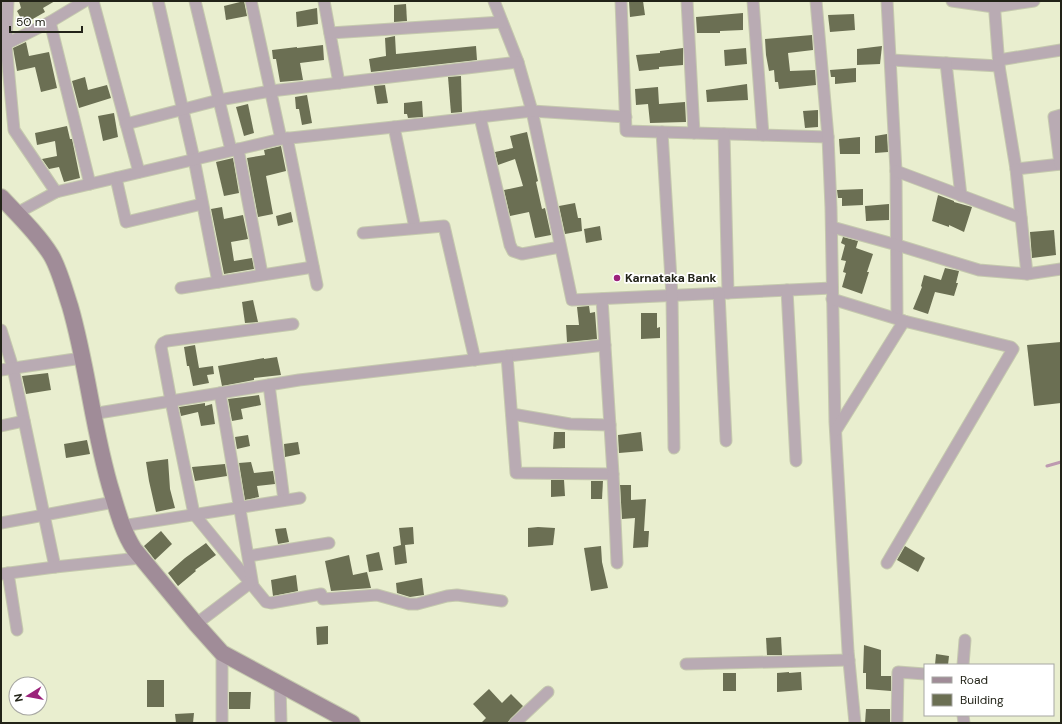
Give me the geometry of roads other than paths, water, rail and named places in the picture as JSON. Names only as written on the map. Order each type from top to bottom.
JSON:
[{"type":"street","points":[[8,1],[4,12],[3,45],[14,130],[56,192]]},
{"type":"street","points":[[3,45],[50,22],[85,1]]},
{"type":"street","points":[[93,1],[139,172]]},
{"type":"street","points":[[158,1],[194,159],[218,282]]},
{"type":"street","points":[[195,1],[219,100],[234,150],[262,274]]},
{"type":"street","points":[[252,1],[271,91],[284,138],[317,285]]},
{"type":"street","points":[[324,1],[339,83]]},
{"type":"street","points":[[494,1],[518,62],[532,111],[572,300],[787,290],[832,293],[900,320],[1011,347],[1013,349],[887,563]]},
{"type":"street","points":[[621,1],[626,131],[828,137]]},
{"type":"street","points":[[687,1],[694,133]]},
{"type":"street","points":[[753,1],[763,135]]},
{"type":"street","points":[[816,1],[828,137],[832,227],[832,293],[836,430],[849,660],[855,723]]},
{"type":"street","points":[[836,430],[900,320],[896,171],[887,1]]},
{"type":"street","points":[[952,1],[994,4],[1034,1]]},
{"type":"street","points":[[994,4],[999,63],[1016,169],[1027,274]]},
{"type":"street","points":[[50,22],[90,184]]},
{"type":"street","points":[[330,33],[502,22]]},
{"type":"street","points":[[890,60],[946,63],[999,63],[1061,50]]},
{"type":"street","points":[[126,124],[219,100],[271,91],[518,62]]},
{"type":"street","points":[[946,63],[961,196]]},
{"type":"street","points":[[17,213],[56,192],[284,138],[480,118],[532,111],[626,118]]},
{"type":"street","points":[[1016,169],[1060,164],[1054,117],[1061,116]]},
{"type":"street","points":[[480,118],[510,245],[513,251],[522,254],[560,246]]},
{"type":"street","points":[[394,127],[416,228]]},
{"type":"street","points":[[662,132],[672,296],[674,448]]},
{"type":"street","points":[[724,134],[723,293],[726,441]]},
{"type":"street","points":[[896,171],[1021,218]]},
{"type":"street","points":[[116,178],[126,222],[202,204]]},
{"type":"street","points":[[1,197],[17,213],[52,256],[75,323],[92,414],[103,464],[114,502],[126,537],[140,558],[219,651],[249,669],[352,723]]},
{"type":"street","points":[[364,233],[444,226],[475,360]]},
{"type":"street","points":[[832,227],[979,270],[1027,274],[1061,269]]},
{"type":"street","points":[[181,288],[313,267]]},
{"type":"street","points":[[787,290],[796,461]]},
{"type":"street","points":[[602,299],[617,563]]},
{"type":"street","points":[[293,324],[167,341],[163,343],[161,347],[194,514],[266,602],[271,603],[321,594],[323,599],[377,595],[409,604],[417,604],[447,596],[457,595],[502,600]]},
{"type":"street","points":[[1,330],[13,368],[55,567]]},
{"type":"street","points":[[92,414],[300,380],[605,345]]},
{"type":"street","points":[[507,356],[516,473],[613,474]]},
{"type":"street","points":[[1,370],[82,358]]},
{"type":"street","points":[[269,385],[284,500]]},
{"type":"street","points":[[220,393],[252,584]]},
{"type":"street","points":[[512,414],[570,424],[610,425]]},
{"type":"street","points":[[1,426],[24,421]]},
{"type":"street","points":[[122,526],[300,498]]},
{"type":"street","points":[[1,523],[114,502]]},
{"type":"street","points":[[248,556],[329,543]]},
{"type":"street","points":[[17,630],[4,574],[140,558]]},
{"type":"street","points":[[198,628],[252,584]]},
{"type":"street","points":[[963,664],[965,640]]},
{"type":"street","points":[[219,651],[222,723]]},
{"type":"street","points":[[686,664],[849,660]]},
{"type":"street","points":[[897,723],[898,672],[924,674]]},
{"type":"street","points":[[280,684],[281,723]]},
{"type":"street","points":[[515,723],[548,692]]},
{"type":"waterway","points":[[1047,466],[1061,462]]},
{"type":"place","name":"Karnataka Bank","points":[[617,278]]}]
